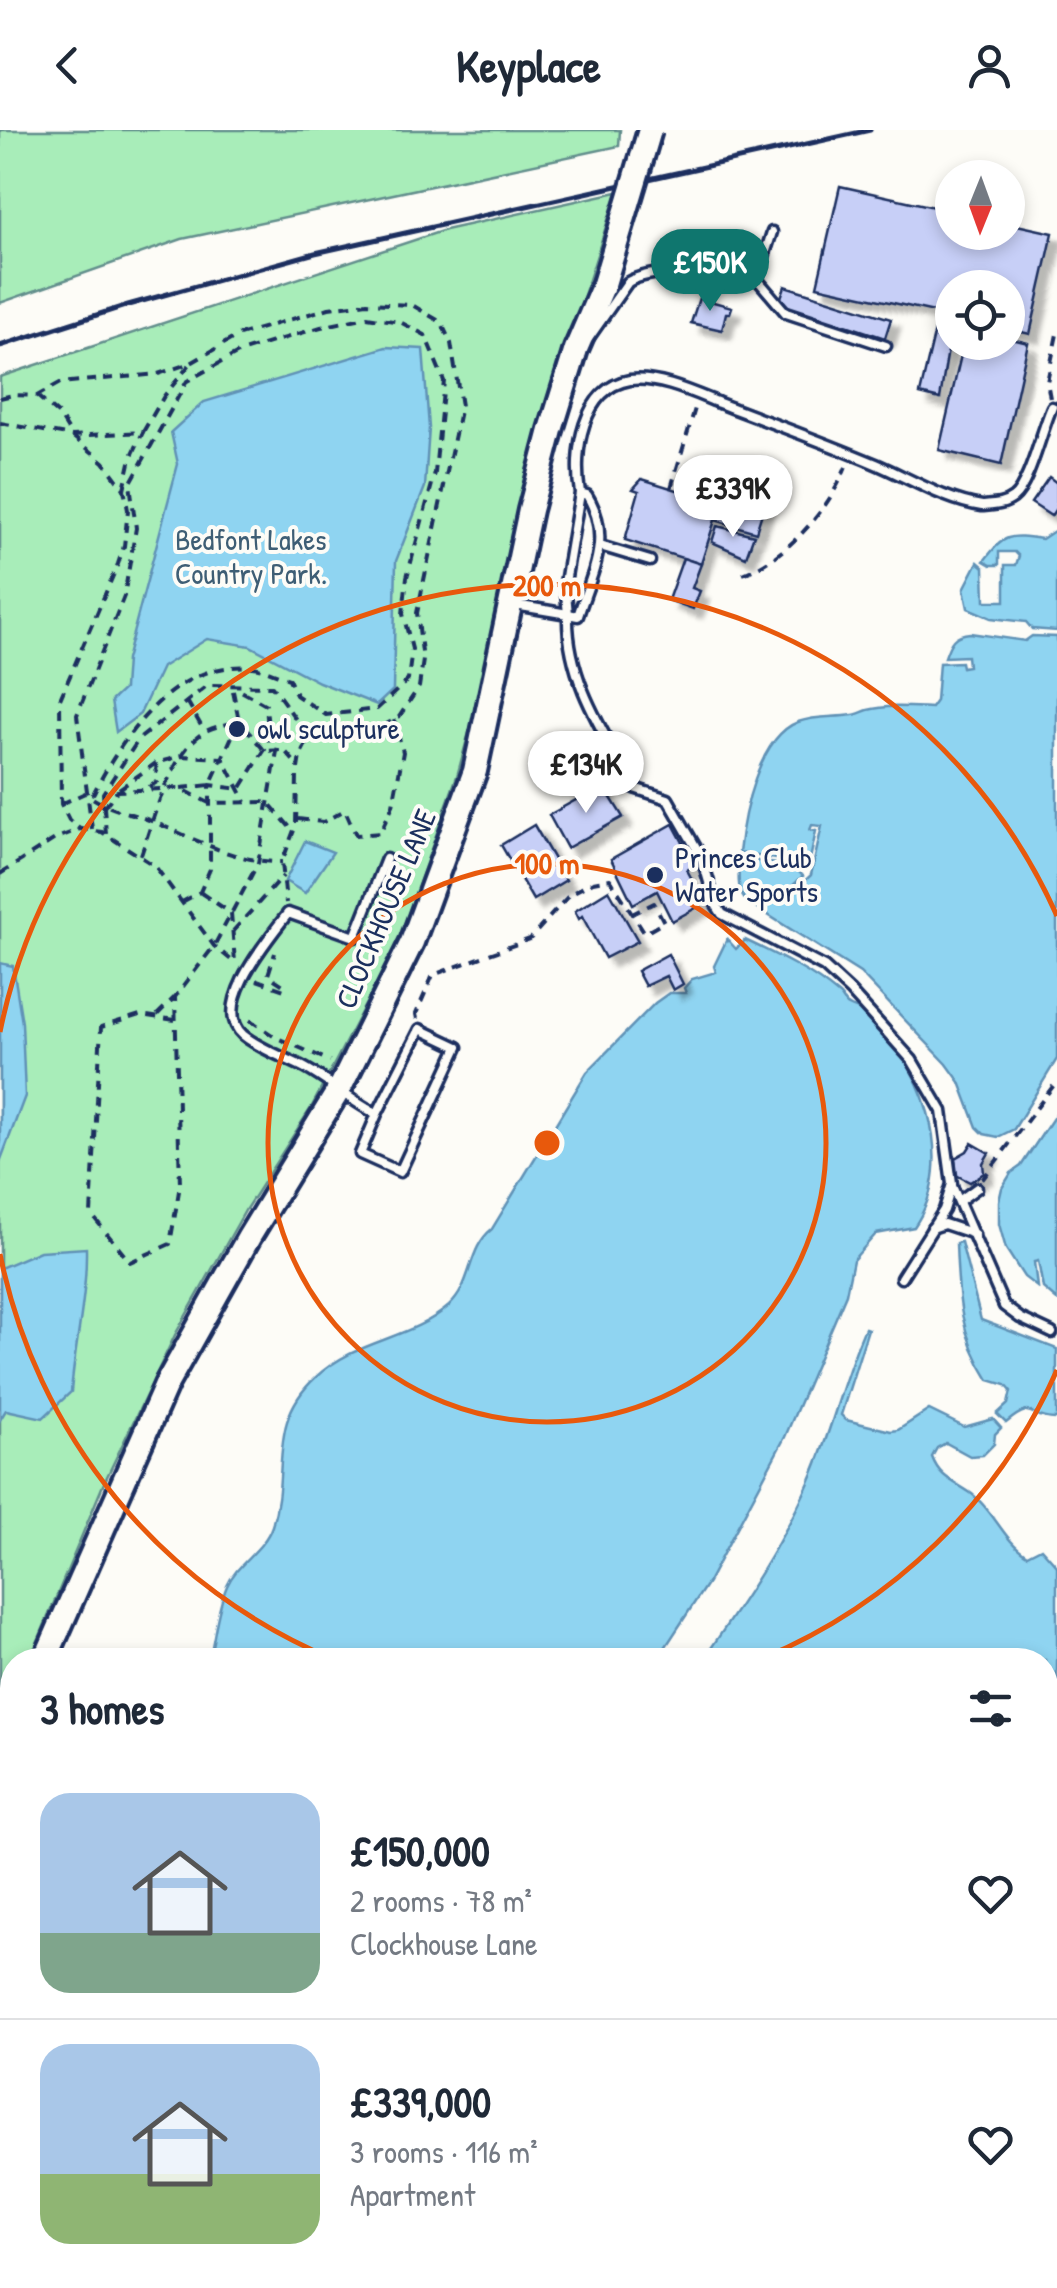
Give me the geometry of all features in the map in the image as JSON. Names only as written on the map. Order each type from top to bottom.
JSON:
[{"type":"main road","name":"CLOCKHOUSE LANE","points":[[50,1648],[167,1382],[412,942],[475,771],[534,494],[576,350],[604,284],[650,130]]},
{"type":"lane","points":[[757,280],[772,232]]},
{"type":"lane","points":[[576,350],[595,333],[628,282],[638,276],[667,274],[757,280],[786,313],[886,346]]},
{"type":"lane","points":[[1052,408],[1024,487],[1005,503],[972,505],[698,395],[647,380],[632,380],[603,391],[591,404],[564,583],[567,640],[582,691],[634,788],[668,799],[702,858],[722,914],[824,967],[850,990],[912,1060],[942,1111],[952,1184],[1004,1306],[1052,1333]]},
{"type":"lane","points":[[511,604],[578,616],[600,546],[599,514],[588,495],[580,493]]},
{"type":"lane","points":[[600,546],[650,561]]},
{"type":"lane","points":[[377,1114],[360,1106],[338,1076],[243,1035],[234,1017],[234,1004],[245,972],[290,914],[355,937],[386,859]]},
{"type":"lane","points":[[420,1029],[458,1048],[400,1172],[360,1154],[377,1114],[420,1029]]},
{"type":"lane","points":[[901,1278],[944,1210],[952,1184]]},
{"type":"lane","points":[[959,1201],[977,1188]]},
{"type":"lane","points":[[932,1228],[944,1224],[974,1234]]},
{"type":"path","points":[[0,398],[12,394],[37,396],[60,383],[158,374],[191,362],[239,335],[329,308],[368,303],[412,305],[441,322],[451,343],[461,406],[416,613],[423,660],[419,687],[394,720],[364,732],[314,736],[300,756],[294,832],[282,862],[290,914],[268,976],[284,986],[284,990],[253,981]]},
{"type":"path","points":[[92,829],[78,716],[124,596],[136,528],[130,484],[187,381],[240,352],[367,317],[400,322],[425,335],[444,381],[443,416],[435,473],[407,576],[403,614],[412,649],[408,680],[377,708],[326,715],[296,695],[288,679],[253,667],[202,672],[134,726],[114,753],[93,794],[104,807]]},
{"type":"path","points":[[1052,408],[1047,382],[1057,334]]},
{"type":"path","points":[[80,829],[69,820],[61,804],[60,699],[124,546],[128,510],[124,489],[131,458],[164,396],[191,362]]},
{"type":"path","points":[[671,488],[698,395]]},
{"type":"path","points":[[37,396],[58,415],[72,436],[104,462],[124,489]]},
{"type":"path","points":[[0,424],[72,436],[143,432]]},
{"type":"path","points":[[743,574],[780,553],[798,535],[842,477],[851,454]]},
{"type":"path","points":[[106,834],[103,793],[140,738],[208,685],[272,686],[310,739]]},
{"type":"path","points":[[232,686],[239,721],[264,751],[284,750],[298,766]]},
{"type":"path","points":[[232,686],[266,705],[270,743],[240,790]]},
{"type":"path","points":[[187,701],[204,731]]},
{"type":"path","points":[[155,1017],[175,998],[214,946],[258,863],[286,704]]},
{"type":"path","points":[[296,819],[324,822],[345,810],[356,835],[380,833],[393,806],[404,752],[394,720]]},
{"type":"path","points":[[141,855],[163,789],[182,756],[204,731],[239,721]]},
{"type":"path","points":[[182,902],[200,892],[210,869],[210,785],[239,721]]},
{"type":"path","points":[[104,807],[117,791],[156,764],[182,756],[223,758]]},
{"type":"path","points":[[223,758],[246,802]]},
{"type":"path","points":[[145,790],[156,782],[156,764]]},
{"type":"path","points":[[117,791],[210,785],[240,790]]},
{"type":"path","points":[[180,788],[209,804],[268,802],[294,832]]},
{"type":"path","points":[[61,804],[85,793]]},
{"type":"path","points":[[85,793],[104,807],[152,821],[210,847],[258,863],[282,862]]},
{"type":"path","points":[[0,874],[35,849],[80,829],[106,834],[156,866],[214,946],[245,972]]},
{"type":"path","points":[[233,932],[283,876]]},
{"type":"path","points":[[420,1029],[416,1014],[432,975],[530,939],[570,894],[593,882],[610,879],[632,914],[645,933],[664,922],[654,903],[632,914]]},
{"type":"path","points":[[200,892],[231,913],[236,964]]},
{"type":"path","points":[[174,1020],[140,1015],[101,1027],[91,1214],[130,1262],[170,1244],[180,1185],[175,998]]},
{"type":"path","points":[[244,1016],[338,1076]]},
{"type":"path","points":[[977,1188],[1057,1081]]},
{"type":"green space","points":[[0,130],[620,130],[619,146],[182,239],[0,303]]},
{"type":"green space","name":"Bedfont Lakes Country Park.","points":[[617,192],[533,455],[457,776],[399,940],[311,1108],[246,1209],[175,1335],[103,1485],[35,1648],[0,1648],[0,377],[445,230]]},
{"type":"water","points":[[386,347],[423,349],[429,428],[425,487],[396,561],[393,690],[377,705],[319,682],[250,646],[207,639],[162,667],[140,714],[116,732],[111,701],[124,689],[126,660],[178,464],[171,432],[204,402]]},
{"type":"water","points":[[1057,529],[1057,631],[1032,629],[1026,622],[991,618],[968,608],[964,589],[978,562],[984,567],[985,601],[1005,601],[1005,565],[1016,565],[1019,556],[1015,552],[999,552],[999,565],[984,561],[997,545],[1008,538],[1042,539]]},
{"type":"water","points":[[970,633],[1025,641],[1032,636],[1057,637],[1057,1059],[1014,1129],[998,1137],[984,1134],[977,1127],[960,1082],[947,1064],[860,973],[746,901],[739,881],[739,858],[802,868],[799,872],[803,876],[787,891],[790,895],[811,875],[822,826],[812,825],[810,830],[816,831],[809,864],[739,853],[755,779],[772,743],[784,730],[805,720],[855,715],[876,708],[931,708],[936,701],[939,663],[961,662],[962,667],[968,666],[967,656],[945,657],[953,640]]},
{"type":"water","points":[[305,841],[333,852],[305,893],[285,881]]},
{"type":"water","points":[[727,939],[736,949],[745,940],[806,971],[847,1005],[863,1012],[884,1032],[917,1083],[934,1142],[934,1172],[914,1227],[876,1234],[853,1260],[846,1294],[785,1437],[708,1582],[665,1648],[211,1648],[227,1586],[272,1526],[285,1430],[300,1394],[332,1364],[418,1326],[449,1306],[462,1288],[478,1246],[587,1072],[655,1003],[669,993],[686,993],[684,988],[692,979],[716,972],[714,966]]},
{"type":"water","points":[[0,963],[13,966],[22,1023],[25,1096],[0,1162]]},
{"type":"water","points":[[1057,1112],[1057,1300],[1043,1288],[1038,1261],[1034,1262],[1037,1287],[1024,1277],[1006,1249],[999,1224],[999,1201],[1011,1173],[1021,1166]]},
{"type":"water","points":[[961,1242],[981,1320],[1057,1349],[1057,1419],[1027,1411],[1006,1423],[997,1414],[1008,1404],[1011,1391],[1006,1385],[989,1380],[971,1346],[959,1298],[956,1243]]},
{"type":"water","points":[[86,1248],[71,1392],[43,1418],[6,1410],[0,1420],[0,1268],[40,1251]]},
{"type":"water","points":[[865,1328],[868,1329],[841,1415],[846,1420],[891,1431],[929,1410],[964,1427],[993,1419],[1001,1428],[995,1434],[994,1444],[983,1455],[970,1456],[946,1443],[932,1457],[944,1475],[980,1501],[1019,1549],[1027,1555],[1041,1548],[1057,1566],[1057,1648],[711,1648],[761,1573],[799,1504]]},
{"type":"building","points":[[840,186],[935,207],[935,250],[1025,250],[1025,227],[1053,233],[1030,334],[1025,333],[1025,270],[935,270],[935,312],[817,286]]},
{"type":"building","points":[[785,286],[891,319],[885,338],[779,303]]},
{"type":"building","points":[[699,298],[732,307],[726,313],[722,330],[691,323]]},
{"type":"building","points":[[935,330],[935,360],[946,360],[940,399],[920,394]]},
{"type":"building","points":[[960,360],[1024,360],[1001,465],[939,450]]},
{"type":"building","points":[[1049,477],[1057,483],[1057,507],[1051,516],[1031,503]]},
{"type":"building","points":[[642,479],[741,510],[747,491],[767,497],[756,532],[715,520],[701,564],[625,540],[639,491],[633,489]]},
{"type":"building","points":[[717,526],[754,535],[746,557],[712,542]]},
{"type":"building","points":[[683,558],[701,564],[692,588],[700,591],[693,609],[668,600]]},
{"type":"building","name":"Princes Club Water Sports","points":[[603,785],[623,817],[567,848],[549,815]]},
{"type":"building","name":"Princes Club Water Sports","points":[[673,824],[695,865],[687,870],[705,903],[672,921],[657,891],[633,904],[611,859]]},
{"type":"building","points":[[534,825],[566,880],[533,900],[501,845]]},
{"type":"building","name":"Princes Club Water Sports","points":[[609,890],[638,941],[605,958],[582,916],[579,919],[575,911]]},
{"type":"building","points":[[668,954],[683,984],[673,990],[666,976],[645,986],[637,971]]},
{"type":"building","points":[[972,1143],[989,1153],[983,1163],[984,1173],[970,1182],[956,1175],[955,1158]]},
{"type":"railway","points":[[0,346],[128,305],[315,253],[870,130]]},
{"type":"place","name":"owl sculpture","points":[[237,729]]},
{"type":"place","name":"Princes Club Water Sports","points":[[655,875]]}]
